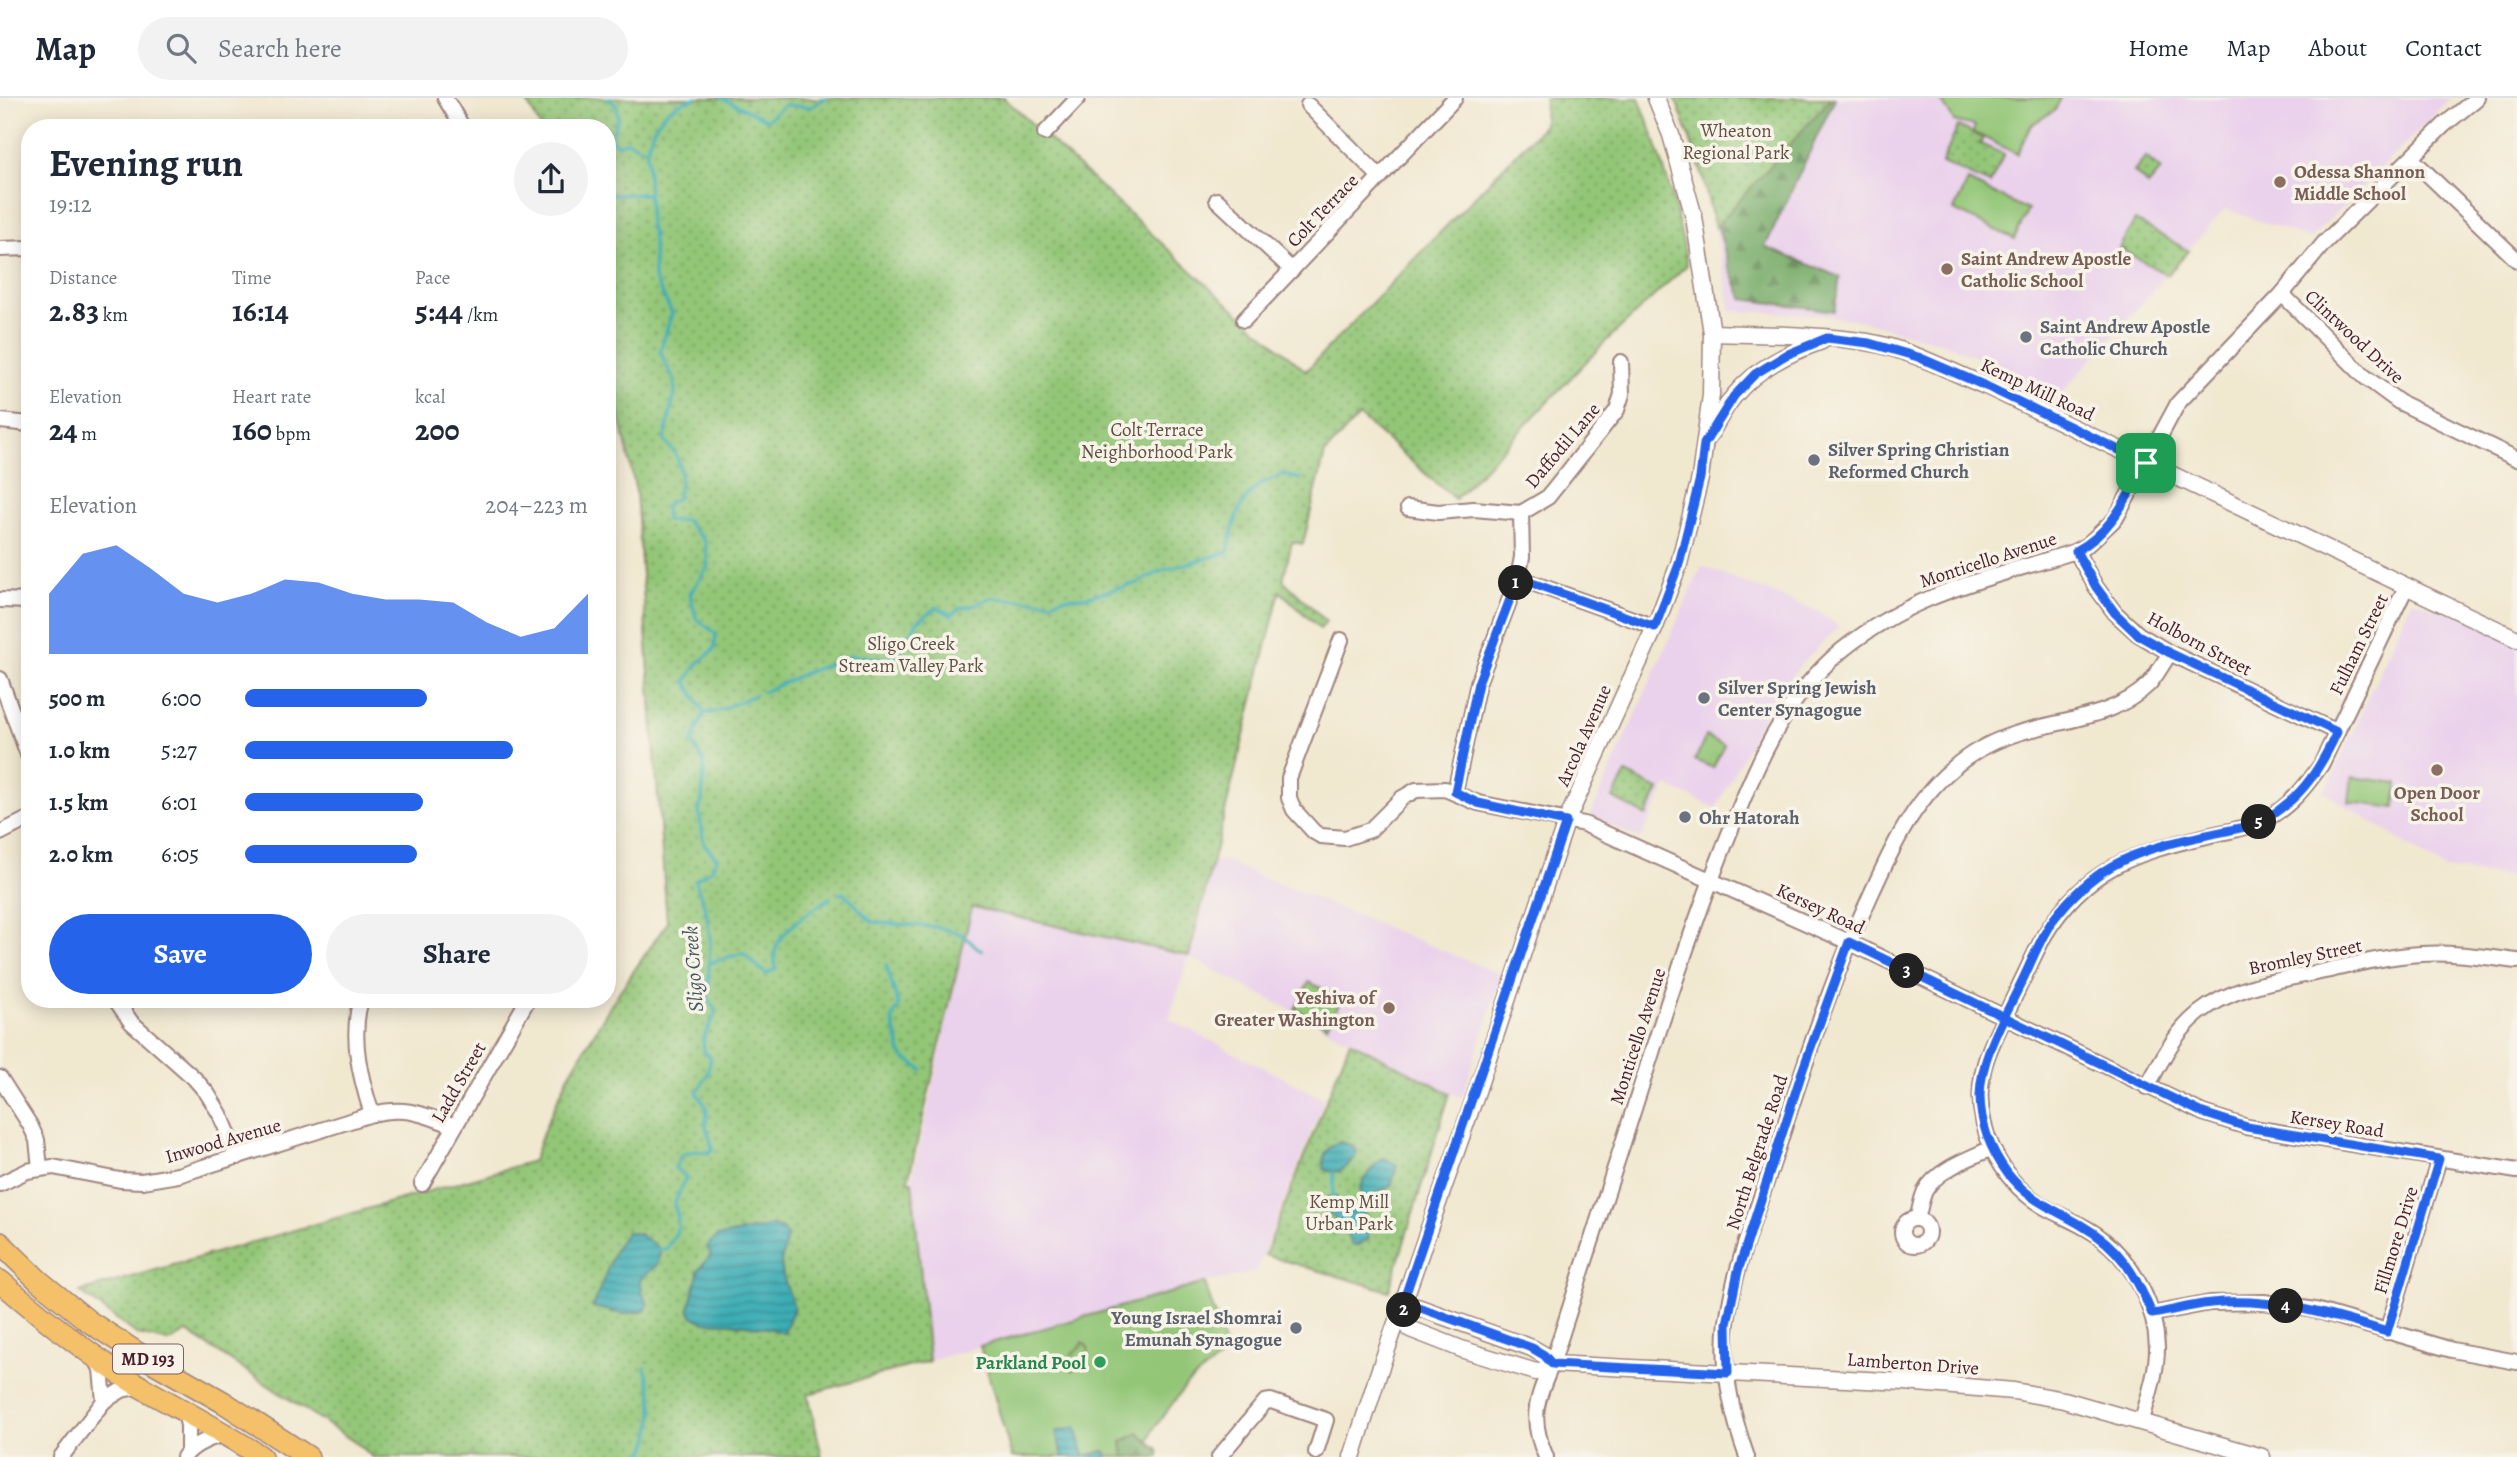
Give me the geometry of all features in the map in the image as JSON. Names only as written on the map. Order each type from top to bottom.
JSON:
[{"type":"main road","name":"MD 193","points":[[0,1243],[39,1281],[88,1321],[308,1457]]},
{"type":"main road","name":"MD 193","points":[[0,1281],[38,1315],[92,1354],[261,1457]]},
{"type":"street","points":[[445,98],[458,119]]},
{"type":"street","points":[[1045,133],[1078,98]]},
{"type":"street","name":"Colt Terrace","points":[[1244,320],[1455,98]]},
{"type":"street","name":"Arcola Avenue","points":[[1352,1457],[1566,822],[1655,627],[1679,564],[1700,478],[1711,395],[1712,333],[1694,218],[1671,135],[1656,98]]},
{"type":"street","name":"Monticello Avenue","points":[[1546,1457],[1538,1440],[1535,1414],[1537,1397],[1552,1364],[1684,953],[1753,773],[1773,734],[1803,690],[1839,653],[1881,621],[1923,599],[1962,584],[2076,551],[2087,545],[2116,518],[2178,403],[2282,294],[2324,243],[2444,125],[2477,98]]},
{"type":"street","name":"Colt Terrace","points":[[1308,105],[1380,177]]},
{"type":"street","points":[[2412,159],[2517,260]]},
{"type":"street","name":"Colt Terrace","points":[[1217,200],[1292,270]]},
{"type":"street","points":[[0,249],[21,248]]},
{"type":"street","name":"Clintwood Drive","points":[[2282,294],[2365,377],[2399,402],[2517,459]]},
{"type":"street","name":"Kemp Mill Road","points":[[1712,333],[1827,338],[1869,343],[1918,357],[1988,387],[2517,639]]},
{"type":"street","points":[[1704,444],[1734,396],[1755,374],[1786,355],[1827,338]]},
{"type":"street","name":"Daffodil Lane","points":[[1408,508],[1438,512],[1474,509],[1521,513],[1548,497],[1616,410],[1622,394],[1621,362]]},
{"type":"street","points":[[0,421],[21,423]]},
{"type":"street","points":[[1455,792],[1478,683],[1518,578],[1522,557],[1521,513]]},
{"type":"street","name":"Holborn Street","points":[[2076,551],[2096,587],[2115,613],[2138,635],[2170,653],[2337,732]]},
{"type":"street","points":[[1518,578],[1655,627]]},
{"type":"street","name":"Fulham Street","points":[[2142,1421],[2156,1368],[2156,1332],[2152,1314],[2138,1280],[2102,1238],[2040,1205],[2009,1176],[1992,1148],[1982,1118],[1981,1085],[1985,1067],[2004,1018],[2044,936],[2078,892],[2112,866],[2137,855],[2254,825],[2269,817],[2302,791],[2321,765],[2406,587]]},
{"type":"street","points":[[0,600],[21,601]]},
{"type":"street","name":"Kersey Road","points":[[1341,640],[1289,778],[1289,798],[1294,810],[1321,836],[1345,838],[1370,830],[1402,798],[1416,790],[1445,789],[1478,803],[1584,824],[1849,942],[2203,1113],[2247,1127],[2517,1171]]},
{"type":"street","name":"North Belgrade Road","points":[[1748,1457],[1734,1420],[1728,1373],[1727,1324],[1738,1271],[1802,1072],[1849,942],[1886,861],[1912,813],[1931,789],[1954,767],[1980,749],[2010,735],[2103,711],[2124,702],[2149,684],[2170,653]]},
{"type":"street","points":[[0,679],[21,736]]},
{"type":"street","points":[[0,833],[21,822]]},
{"type":"street","name":"Bromley Street","points":[[2147,1087],[2171,1043],[2184,1027],[2199,1013],[2226,996],[2247,988],[2371,961],[2421,954],[2478,956],[2517,961]]},
{"type":"street","points":[[121,1008],[131,1022],[194,1078],[207,1094],[220,1114],[238,1157]]},
{"type":"street","points":[[358,1008],[357,1054],[361,1080],[372,1114]]},
{"type":"street","name":"Ladd Street","points":[[422,1184],[523,1008]]},
{"type":"street","points":[[0,1078],[37,1140],[40,1168]]},
{"type":"street","name":"Inwood Avenue","points":[[0,1184],[27,1171],[53,1167],[120,1180],[142,1181],[178,1175],[394,1109],[412,1111],[455,1126]]},
{"type":"street","points":[[1917,1219],[1924,1193],[1932,1182],[1955,1166],[1992,1148]]},
{"type":"street","name":"Fillmore Drive","points":[[2387,1332],[2439,1159]]},
{"type":"street","points":[[2152,1314],[2210,1303],[2264,1302],[2315,1310],[2452,1350],[2517,1362]]},
{"type":"street","points":[[1400,1311],[1418,1307],[1532,1348],[1552,1364]]},
{"type":"street","name":"Lamberton Drive","points":[[1400,1311],[1410,1329],[1464,1350],[1536,1372],[1545,1370],[1552,1364],[1905,1382],[2014,1391],[2064,1400],[2262,1457]]},
{"type":"street","points":[[92,1354],[101,1369],[104,1401]]},
{"type":"street","points":[[61,1457],[104,1401],[122,1390],[141,1386]]},
{"type":"street","points":[[1219,1457],[1265,1402],[1271,1401],[1326,1420],[1316,1452]]},
{"type":"street","points":[[184,1409],[188,1425],[186,1454]]},
{"type":"street","points":[[186,1454],[201,1442],[225,1434]]},
{"type":"shaded area","name":"Saint Andrew Apostle Catholic School","points":[[1831,98],[2451,98],[2310,239],[2225,209],[2059,396],[1947,344],[1859,320],[1814,314],[1731,311],[1715,228]]},
{"type":"shaded area","points":[[1702,566],[1819,612],[1839,627],[1800,665],[1764,716],[1716,808],[1667,786],[1640,839],[1590,816]]},
{"type":"shaded area","points":[[2412,600],[2487,625],[2517,646],[2517,878],[2445,869],[2323,791],[2331,780]]},
{"type":"shaded area","points":[[1221,860],[1502,975],[1462,1097],[1189,957],[1169,1019],[1324,1099],[1256,1272],[1205,1283],[929,1361],[912,1181],[972,907]]},
{"type":"green space","name":"Sligo Creek Stream Valley Park","points":[[525,98],[1004,98],[1218,295],[1306,371],[1544,125],[1545,98],[1639,98],[1661,160],[1678,222],[1687,265],[1604,343],[1455,499],[1359,416],[1325,453],[1303,544],[1292,542],[1283,580],[1326,621],[1320,629],[1280,591],[1189,956],[972,907],[908,1181],[912,1181],[929,1361],[808,1394],[822,1457],[372,1457],[362,1447],[187,1332],[169,1342],[138,1335],[80,1292],[533,1161],[568,1077],[609,1008],[616,1008],[616,997],[667,923],[636,492],[616,398],[616,119],[536,119]]},
{"type":"green space","name":"Wheaton Regional Park","points":[[1675,98],[1831,98],[1715,228],[1699,162]]},
{"type":"green space","points":[[1676,98],[1835,98],[1765,247],[1840,277],[1834,311],[1743,299],[1729,267],[1709,195]]},
{"type":"green space","points":[[1939,98],[2061,98],[2055,110],[2031,125],[2017,154],[1973,132],[1975,126],[1954,121]]},
{"type":"green space","points":[[1958,126],[1983,138],[1980,144],[2004,154],[1990,184],[1942,163]]},
{"type":"green space","points":[[2146,157],[2161,170],[2148,185],[2134,172]]},
{"type":"green space","points":[[1968,181],[2028,210],[2014,239],[1954,210]]},
{"type":"green space","points":[[2135,220],[2189,251],[2167,275],[2119,248]]},
{"type":"green space","points":[[1706,736],[1724,745],[1713,768],[1695,760]]},
{"type":"green space","points":[[1626,773],[1659,790],[1646,816],[1613,798]]},
{"type":"green space","points":[[2352,777],[2398,783],[2395,808],[2349,802]]},
{"type":"green space","points":[[1309,982],[1342,999],[1327,1026],[1295,1009]]},
{"type":"green space","name":"Kemp Mill Urban Park","points":[[1350,1041],[1450,1093],[1389,1291],[1265,1255]]},
{"type":"green space","name":"Parkland Pool","points":[[1205,1283],[1227,1353],[1187,1384],[1153,1430],[1143,1457],[1012,1457],[980,1346]]},
{"type":"green space","points":[[1082,1342],[1088,1347],[1089,1358],[1084,1359],[1082,1365],[1072,1371],[1069,1362],[1072,1353],[1078,1350]]},
{"type":"green space","points":[[1138,1433],[1158,1449],[1159,1457],[1124,1457],[1122,1442]]},
{"type":"water","points":[[1339,1142],[1351,1145],[1357,1152],[1344,1169],[1335,1172],[1324,1169],[1326,1152]]},
{"type":"water","points":[[1384,1158],[1397,1165],[1391,1186],[1364,1200],[1360,1189],[1373,1168]]},
{"type":"water","points":[[1336,1196],[1339,1203],[1348,1208],[1359,1202],[1362,1204],[1369,1239],[1352,1245],[1342,1224],[1324,1211],[1324,1204],[1329,1197]]},
{"type":"water","points":[[773,1226],[782,1229],[787,1236],[781,1262],[794,1307],[784,1333],[768,1328],[703,1322],[693,1316],[689,1309],[699,1269],[711,1255],[707,1247],[716,1237]]},
{"type":"water","points":[[627,1232],[639,1234],[660,1249],[657,1265],[640,1280],[648,1304],[645,1311],[622,1314],[593,1307],[616,1247]]},
{"type":"water","name":"Parkland Pool","points":[[1076,1427],[1084,1456],[1105,1451],[1107,1457],[1063,1457],[1056,1432]]},
{"type":"waterway","name":"Sligo Creek","points":[[608,98],[617,106],[616,123]]},
{"type":"waterway","points":[[647,150],[653,131],[663,116],[677,105],[696,98]]},
{"type":"waterway","points":[[722,98],[767,120],[784,105],[811,107],[826,98]]},
{"type":"waterway","name":"Sligo Creek","points":[[616,144],[627,141],[647,150],[654,278],[672,313],[660,352],[674,380],[675,392],[664,441],[675,453],[680,466],[678,497],[665,506],[666,521],[685,520],[705,541],[708,566],[690,594],[696,618],[716,634],[714,650],[698,663],[686,681],[704,713],[692,742],[704,763],[699,811],[704,844],[717,858],[712,869],[695,880],[706,910],[710,938],[708,998],[716,1012],[703,1039],[704,1051],[711,1058],[707,1075],[697,1093],[707,1108],[706,1126],[713,1149],[708,1153],[697,1151],[681,1155],[675,1168],[686,1177],[674,1205],[678,1228],[666,1249],[655,1250]]},
{"type":"waterway","points":[[616,195],[648,194]]},
{"type":"waterway","points":[[763,692],[851,656],[897,659],[917,622],[937,607],[951,615],[960,608],[990,598],[1052,602],[1062,598],[1085,597],[1138,583],[1161,571],[1228,552],[1237,517],[1250,494],[1259,485],[1281,474],[1300,479]]},
{"type":"waterway","points":[[705,713],[713,713],[755,695]]},
{"type":"waterway","points":[[839,894],[844,893],[872,922],[936,927],[961,934],[982,951]]},
{"type":"waterway","points":[[709,963],[743,953],[766,974],[776,969],[775,952],[782,936],[797,921],[830,898]]},
{"type":"waterway","points":[[886,965],[899,1006],[892,1019],[902,1056],[922,1070]]},
{"type":"waterway","points":[[1333,1199],[1334,1173]]},
{"type":"waterway","name":"Sligo Creek","points":[[642,1457],[650,1435],[653,1413],[645,1368]]},
{"type":"place","name":"Odessa Shannon Middle School","points":[[2280,182]]},
{"type":"place","name":"Saint Andrew Apostle Catholic School","points":[[1947,269]]},
{"type":"place","name":"Saint Andrew Apostle Catholic Church","points":[[2026,337]]},
{"type":"place","name":"Silver Spring Christian Reformed Church","points":[[1814,460]]},
{"type":"place","name":"Silver Spring Jewish Center Synagogue","points":[[1704,698]]},
{"type":"place","name":"Open Door School","points":[[2437,770]]},
{"type":"place","name":"Ohr Hatorah","points":[[1685,817]]},
{"type":"place","name":"Yeshiva of Greater Washington","points":[[1389,1008]]},
{"type":"place","name":"Young Israel Shomrai Emunah Synagogue","points":[[1296,1328]]},
{"type":"place","name":"Parkland Pool","points":[[1100,1362]]},
{"type":"route","points":[[2146,463],[1988,387],[1918,357],[1869,343],[1827,338],[1786,355],[1755,374],[1734,396],[1704,444],[1700,478],[1679,564],[1655,627],[1518,578],[1478,683],[1455,792],[1478,803],[1566,822],[1475,1097],[1400,1311],[1418,1307],[1532,1348],[1552,1364],[1728,1373],[1727,1324],[1738,1271],[1802,1072],[1849,942],[2004,1018],[2203,1113],[2247,1127],[2439,1159],[2387,1332],[2315,1310],[2264,1302],[2210,1303],[2152,1314],[2138,1280],[2121,1257],[2102,1238],[2040,1205],[2023,1191],[2009,1176],[1986,1133],[1980,1096],[1982,1074],[2004,1018],[2044,936],[2063,908],[2078,892],[2112,866],[2163,846],[2254,825],[2269,817],[2302,791],[2321,765],[2337,732],[2170,653],[2138,635],[2115,613],[2096,587],[2076,551],[2087,545],[2116,518],[2146,463]]},
{"type":"park label","name":"Colt Terrace Neighborhood Park","points":[[1157,440]]}]
